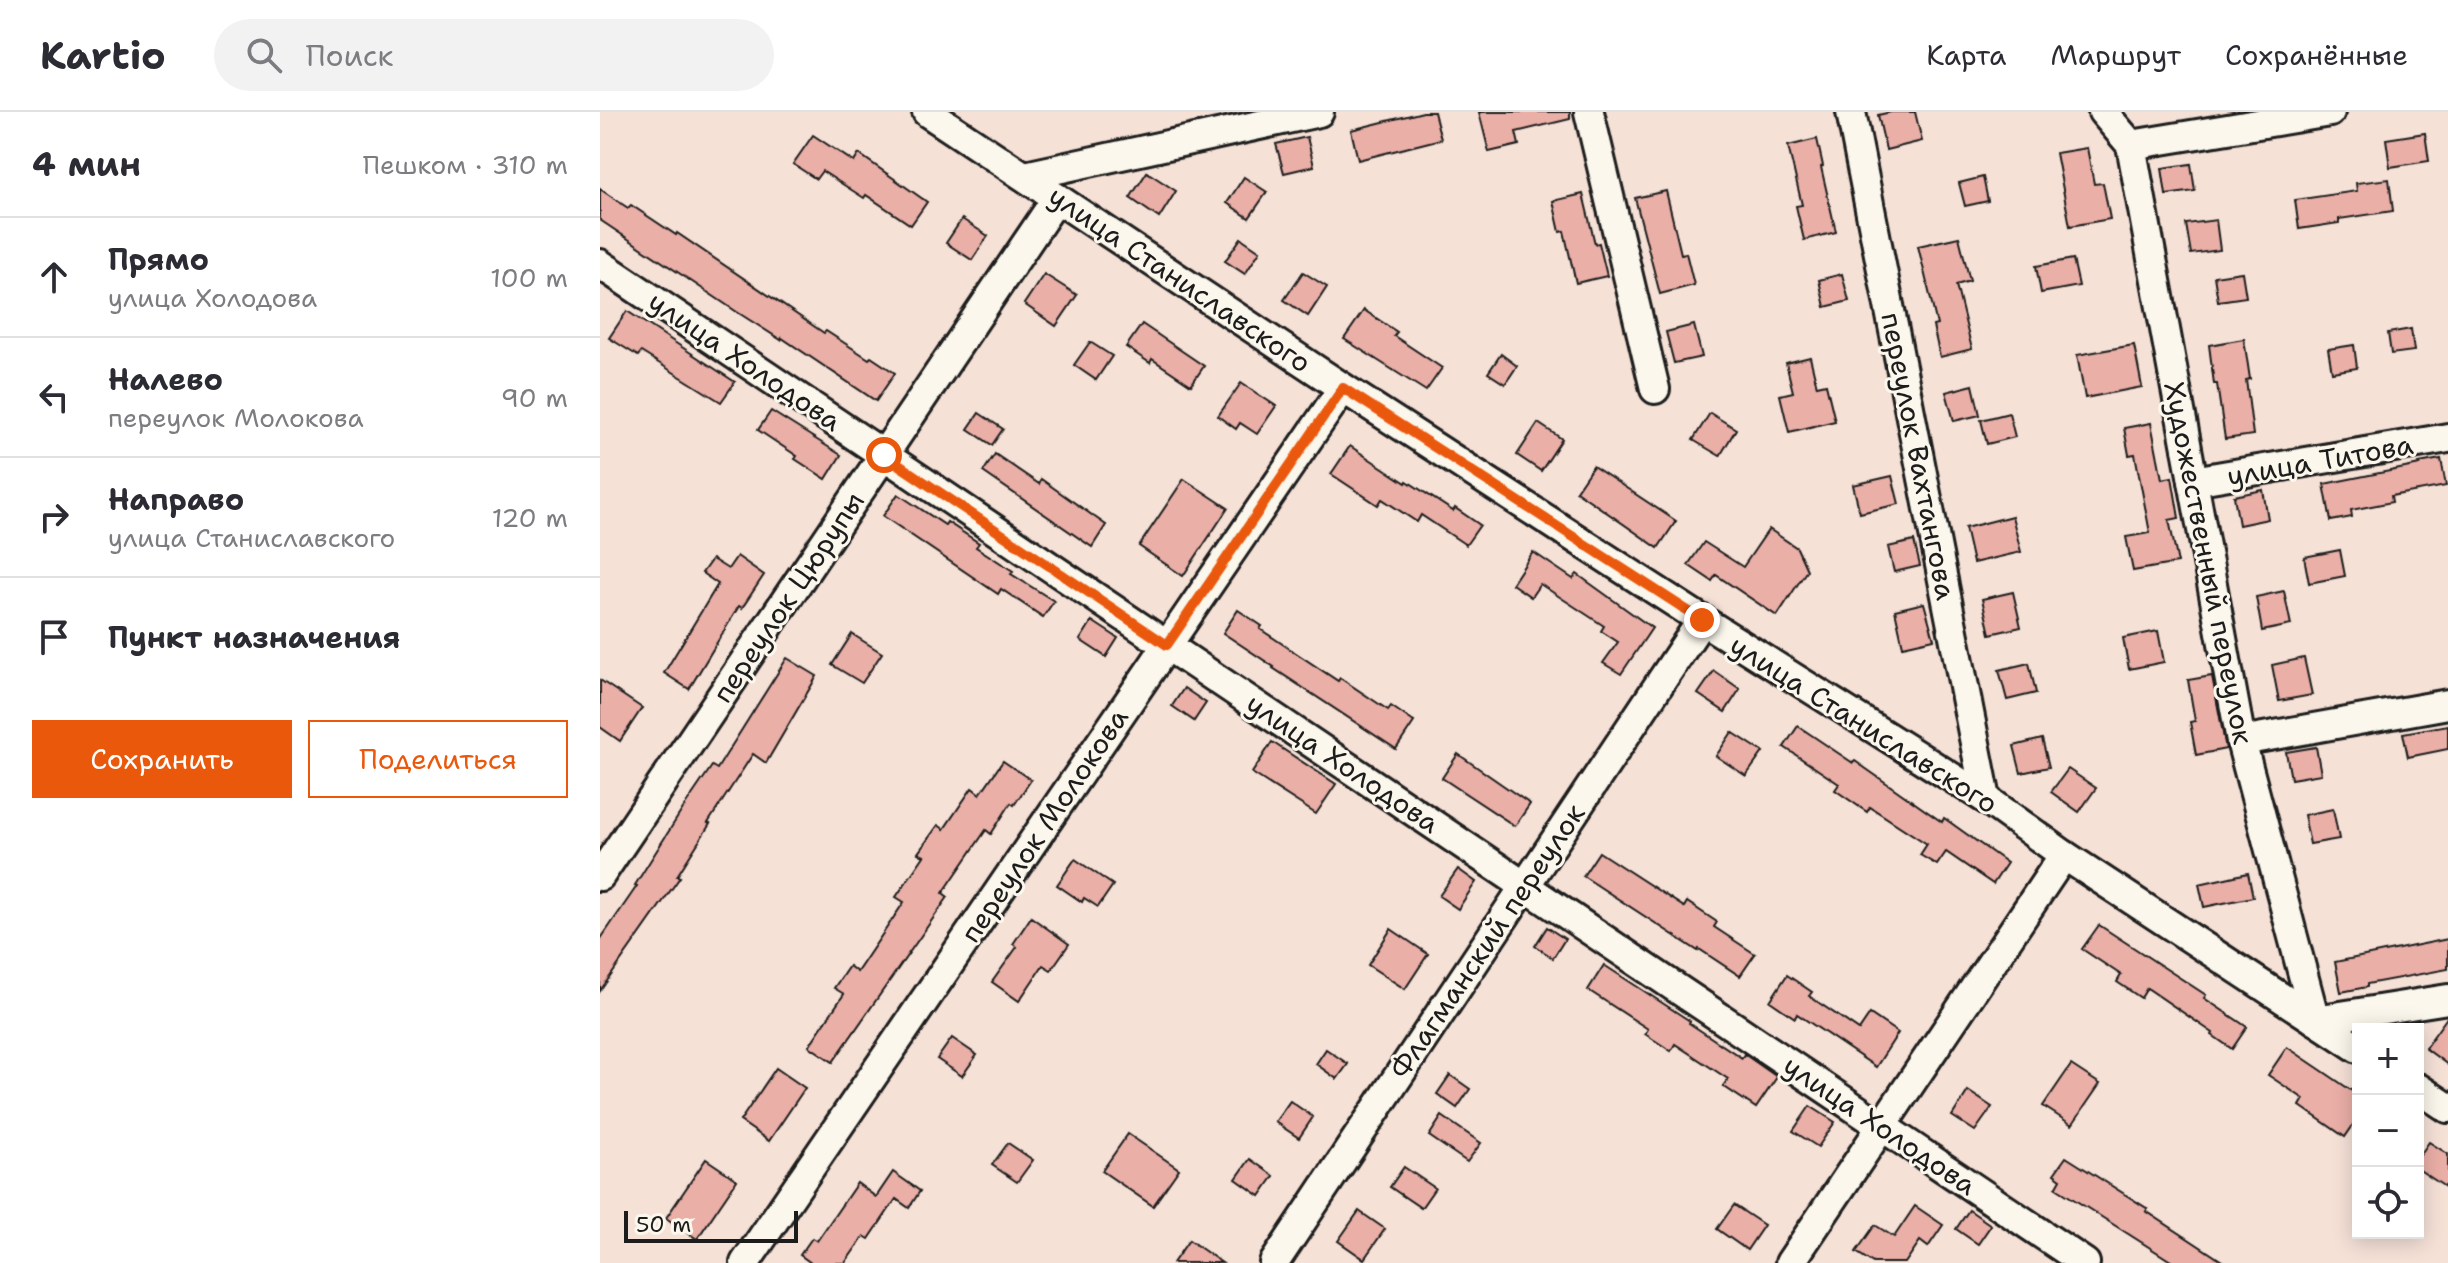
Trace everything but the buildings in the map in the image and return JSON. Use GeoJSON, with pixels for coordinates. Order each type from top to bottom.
{"type":"FeatureCollection","features":[{"type":"Feature","properties":{"kind":"street","name":"улица Станиславского"},"geometry":{"type":"LineString","coordinates":[[927,112],[1343,388],[1986,799],[2064,855],[2352,1044]]}},
{"type":"Feature","properties":{"kind":"street"},"geometry":{"type":"LineString","coordinates":[[1025,176],[1319,112]]}},
{"type":"Feature","properties":{"kind":"street"},"geometry":{"type":"LineString","coordinates":[[1589,112],[1655,389]]}},
{"type":"Feature","properties":{"kind":"street","name":"переулок Вахтангова"},"geometry":{"type":"LineString","coordinates":[[1851,112],[1986,799]]}},
{"type":"Feature","properties":{"kind":"street","name":"Художественный переулок"},"geometry":{"type":"LineString","coordinates":[[2103,112],[2131,145],[2241,741],[2315,1020]]}},
{"type":"Feature","properties":{"kind":"street"},"geometry":{"type":"LineString","coordinates":[[2131,145],[2330,112]]}},
{"type":"Feature","properties":{"kind":"street","name":"переулок Цюрупы"},"geometry":{"type":"LineString","coordinates":[[600,876],[1057,198]]}},
{"type":"Feature","properties":{"kind":"street","name":"улица Холодова"},"geometry":{"type":"LineString","coordinates":[[603,273],[884,455],[2085,1263]]}},
{"type":"Feature","properties":{"kind":"street","name":"переулок Молокова"},"geometry":{"type":"LineString","coordinates":[[745,1263],[1343,388]]}},
{"type":"Feature","properties":{"kind":"street","name":"улица Титова"},"geometry":{"type":"LineString","coordinates":[[2193,481],[2448,438]]}},
{"type":"Feature","properties":{"kind":"street","name":"Флагманский переулок"},"geometry":{"type":"LineString","coordinates":[[1274,1263],[1702,620]]}},
{"type":"Feature","properties":{"kind":"street"},"geometry":{"type":"LineString","coordinates":[[2241,741],[2448,704]]}},
{"type":"Feature","properties":{"kind":"street"},"geometry":{"type":"LineString","coordinates":[[1790,1263],[2064,855]]}},
{"type":"Feature","properties":{"kind":"street"},"geometry":{"type":"LineString","coordinates":[[2315,1020],[2448,999]]}},
{"type":"Feature","properties":{"kind":"street"},"geometry":{"type":"LineString","coordinates":[[2424,1092],[2448,1108]]}},
{"type":"Feature","properties":{"kind":"route"},"geometry":{"type":"LineString","coordinates":[[884,455],[1167,645],[1343,388],[1702,620]]}}]}
